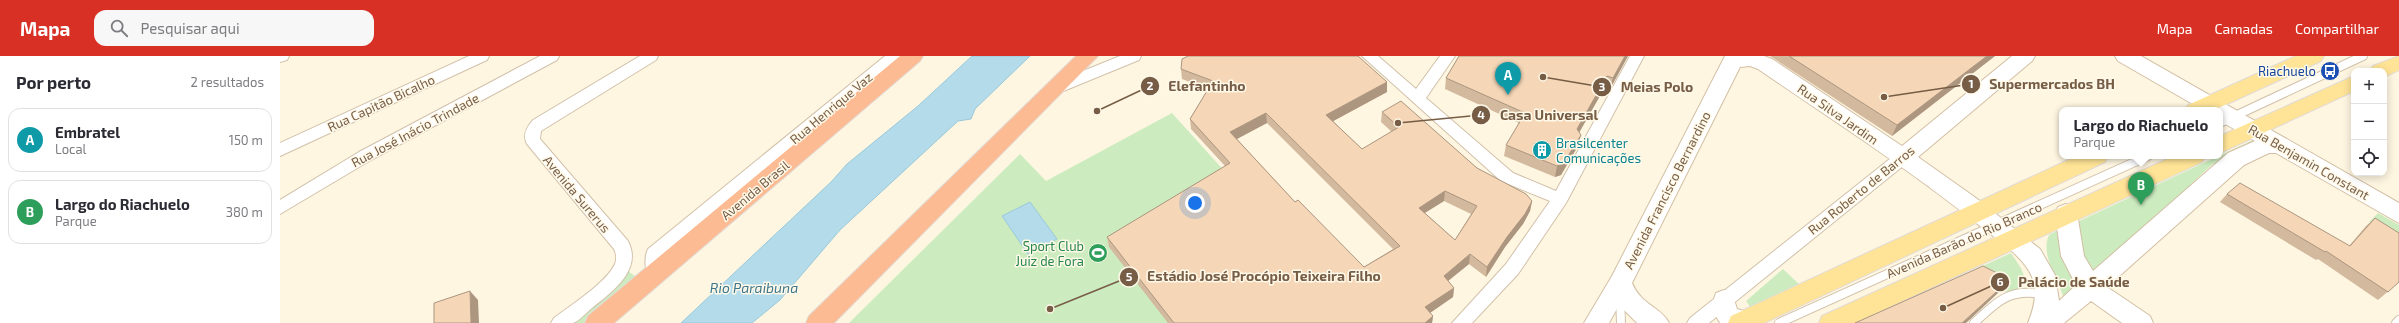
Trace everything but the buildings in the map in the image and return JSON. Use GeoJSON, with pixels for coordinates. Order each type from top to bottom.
{"type":"FeatureCollection","features":[{"type":"Feature","properties":{"kind":"highway","name":"Avenida Brasil"},"geometry":{"type":"LineString","coordinates":[[597,323],[913,56]]}},
{"type":"Feature","properties":{"kind":"highway"},"geometry":{"type":"LineString","coordinates":[[818,323],[1088,56]]}},
{"type":"Feature","properties":{"kind":"main road"},"geometry":{"type":"LineString","coordinates":[[2223,108],[2314,56]]}},
{"type":"Feature","properties":{"kind":"main road"},"geometry":{"type":"LineString","coordinates":[[2386,68],[2399,62]]}},
{"type":"Feature","properties":{"kind":"main road"},"geometry":{"type":"LineString","coordinates":[[2223,143],[2351,84]]}},
{"type":"Feature","properties":{"kind":"main road","name":"Avenida Barão do Rio Branco"},"geometry":{"type":"LineString","coordinates":[[1742,322],[2091,159]]}},
{"type":"Feature","properties":{"kind":"main road","name":"Avenida Barão do Rio Branco"},"geometry":{"type":"LineString","coordinates":[[1831,323],[2004,233],[2066,213],[2187,159]]}},
{"type":"Feature","properties":{"kind":"street","name":"Rua Capitão Bicalho"},"geometry":{"type":"LineString","coordinates":[[280,150],[482,56]]}},
{"type":"Feature","properties":{"kind":"street","name":"Rua José Inácio Trindade"},"geometry":{"type":"LineString","coordinates":[[280,208],[365,156],[552,56]]}},
{"type":"Feature","properties":{"kind":"street","name":"Avenida Surerus"},"geometry":{"type":"LineString","coordinates":[[560,323],[612,280],[622,267],[625,257],[622,246],[532,140],[533,130],[538,124],[651,56]]}},
{"type":"Feature","properties":{"kind":"street","name":"Rua Henrique Vaz"},"geometry":{"type":"LineString","coordinates":[[655,274],[654,254],[894,56]]}},
{"type":"Feature","properties":{"kind":"street"},"geometry":{"type":"LineString","coordinates":[[1056,88],[1134,56]]}},
{"type":"Feature","properties":{"kind":"street"},"geometry":{"type":"LineString","coordinates":[[1369,56],[1507,177],[1560,199]]}},
{"type":"Feature","properties":{"kind":"street"},"geometry":{"type":"LineString","coordinates":[[1417,99],[1448,56]]}},
{"type":"Feature","properties":{"kind":"street"},"geometry":{"type":"LineString","coordinates":[[1461,323],[1512,269],[1560,199],[1637,56]]}},
{"type":"Feature","properties":{"kind":"street","name":"Rua Roberto de Barros"},"geometry":{"type":"LineString","coordinates":[[1696,323],[1902,158],[2025,56]]}},
{"type":"Feature","properties":{"kind":"street","name":"Rua Benjamin Constant"},"geometry":{"type":"LineString","coordinates":[[2124,56],[2208,107]]}},
{"type":"Feature","properties":{"kind":"street","name":"Rua Silva Jardim"},"geometry":{"type":"LineString","coordinates":[[1734,58],[1752,59],[1765,64],[1978,211],[2040,267],[2048,295]]}},
{"type":"Feature","properties":{"kind":"street","name":"Avenida Francisco Bernardino"},"geometry":{"type":"LineString","coordinates":[[1596,323],[1620,283],[1734,58]]}},
{"type":"Feature","properties":{"kind":"street","name":"Rua Benjamin Constant"},"geometry":{"type":"LineString","coordinates":[[2223,116],[2252,130],[2399,214]]}},
{"type":"Feature","properties":{"kind":"street"},"geometry":{"type":"LineString","coordinates":[[2045,323],[2062,312],[2236,159],[2266,145],[2278,145]]}},
{"type":"Feature","properties":{"kind":"street"},"geometry":{"type":"LineString","coordinates":[[2066,213],[2073,256],[2089,287],[2141,323]]}},
{"type":"Feature","properties":{"kind":"street"},"geometry":{"type":"LineString","coordinates":[[1620,283],[1625,296],[1632,306],[1642,315],[1657,323]]}},
{"type":"Feature","properties":{"kind":"street"},"geometry":{"type":"LineString","coordinates":[[2040,323],[2046,310],[2048,295]]}},
{"type":"Feature","properties":{"kind":"street"},"geometry":{"type":"LineString","coordinates":[[1724,300],[1723,308],[1730,318],[1742,322]]}},
{"type":"Feature","properties":{"kind":"lane"},"geometry":{"type":"LineString","coordinates":[[2223,109],[2363,56]]}},
{"type":"Feature","properties":{"kind":"lane","name":"Avenida Barão do Rio Branco"},"geometry":{"type":"LineString","coordinates":[[1779,323],[2004,233],[2142,159]]}},
{"type":"Feature","properties":{"kind":"lane"},"geometry":{"type":"LineString","coordinates":[[1620,283],[1621,323]]}},
{"type":"Feature","properties":{"kind":"lane"},"geometry":{"type":"LineString","coordinates":[[1974,323],[2003,296],[2012,293],[2030,291],[2048,295]]}},
{"type":"Feature","properties":{"kind":"lane"},"geometry":{"type":"LineString","coordinates":[[2396,323],[2399,320]]}},
{"type":"Feature","properties":{"kind":"green space","name":"Sport Club Juiz de Fora"},"geometry":{"type":"Polygon","coordinates":[[[1172,113],[1227,174],[1337,323],[849,323],[1020,154],[1046,181],[1172,113]]]}},
{"type":"Feature","properties":{"kind":"green space"},"geometry":{"type":"Polygon","coordinates":[[[2253,140],[2258,143],[2220,168],[2213,164],[2093,276],[2083,262],[2077,222],[2212,159],[2223,159],[2223,154],[2253,140]]]}},
{"type":"Feature","properties":{"kind":"green space"},"geometry":{"type":"Polygon","coordinates":[[[2378,213],[2399,225],[2399,240],[2369,222],[2378,213]]]}},
{"type":"Feature","properties":{"kind":"green space"},"geometry":{"type":"Polygon","coordinates":[[[2064,227],[2081,288],[2071,298],[2063,296],[2050,266],[2047,250],[2049,235],[2064,227]]]}},
{"type":"Feature","properties":{"kind":"green space"},"geometry":{"type":"Polygon","coordinates":[[[2011,253],[2021,268],[2026,281],[2018,289],[2005,292],[1976,269],[2011,253]]]}},
{"type":"Feature","properties":{"kind":"green space"},"geometry":{"type":"Polygon","coordinates":[[[622,267],[645,283],[598,323],[560,323],[622,267]]]}},
{"type":"Feature","properties":{"kind":"green space"},"geometry":{"type":"Polygon","coordinates":[[[1783,269],[1800,285],[1751,308],[1746,301],[1783,269]]]}},
{"type":"Feature","properties":{"kind":"water","name":"Rio Paraibuna"},"geometry":{"type":"Polygon","coordinates":[[[972,56],[1030,56],[975,109],[971,119],[958,121],[840,230],[780,300],[752,323],[681,323],[832,181],[847,164],[918,106],[972,56]]]}},
{"type":"Feature","properties":{"kind":"water"},"geometry":{"type":"Polygon","coordinates":[[[1030,202],[1057,239],[1028,254],[1002,216],[1030,202]]]}},
{"type":"Feature","properties":{"kind":"place","name":"Riachuelo"},"geometry":{"type":"Point","coordinates":[2330,71]}},
{"type":"Feature","properties":{"kind":"place","name":"Meias Polo"},"geometry":{"type":"Point","coordinates":[1543,77]}},
{"type":"Feature","properties":{"kind":"place","name":"Embratel"},"geometry":{"type":"Point","coordinates":[1508,95]}},
{"type":"Feature","properties":{"kind":"place","name":"Supermercados BH"},"geometry":{"type":"Point","coordinates":[1884,97]}},
{"type":"Feature","properties":{"kind":"place","name":"Elefantinho"},"geometry":{"type":"Point","coordinates":[1097,111]}},
{"type":"Feature","properties":{"kind":"place","name":"Casa Universal"},"geometry":{"type":"Point","coordinates":[1398,123]}},
{"type":"Feature","properties":{"kind":"place","name":"Brasilcenter Comunicações"},"geometry":{"type":"Point","coordinates":[1542,150]}},
{"type":"Feature","properties":{"kind":"place","name":"Largo do Riachuelo"},"geometry":{"type":"Point","coordinates":[2141,205]}},
{"type":"Feature","properties":{"kind":"place","name":"Sport Club Juiz de Fora"},"geometry":{"type":"Point","coordinates":[1098,253]}},
{"type":"Feature","properties":{"kind":"place","name":"Palácio de Saúde"},"geometry":{"type":"Point","coordinates":[1943,308]}},
{"type":"Feature","properties":{"kind":"place","name":"Estádio José Procópio Teixeira Filho"},"geometry":{"type":"Point","coordinates":[1050,309]}}]}
